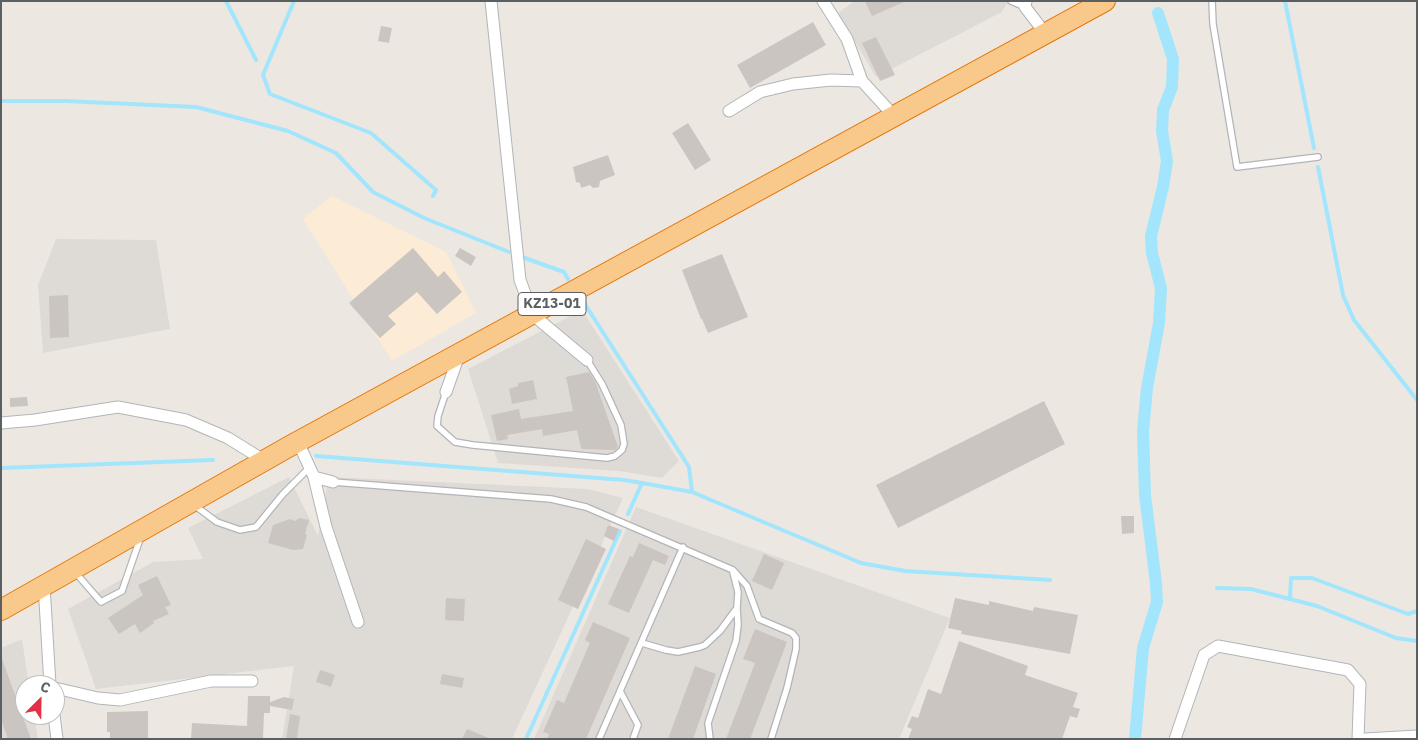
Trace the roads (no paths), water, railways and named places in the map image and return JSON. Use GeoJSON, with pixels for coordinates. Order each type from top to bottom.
{"type":"FeatureCollection","features":[{"type":"Feature","properties":{"kind":"highway","name":"KZ13-01"},"geometry":{"type":"LineString","coordinates":[[1,610],[298,442],[459,356],[1104,1]]}},
{"type":"Feature","properties":{"kind":"street"},"geometry":{"type":"LineString","coordinates":[[491,1],[520,280],[533,315],[586,360]]}},
{"type":"Feature","properties":{"kind":"street"},"geometry":{"type":"LineString","coordinates":[[823,1],[847,39],[862,81],[894,116]]}},
{"type":"Feature","properties":{"kind":"street"},"geometry":{"type":"LineString","coordinates":[[1025,4],[1045,33]]}},
{"type":"Feature","properties":{"kind":"street"},"geometry":{"type":"LineString","coordinates":[[729,112],[760,92],[793,84],[831,80],[862,81]]}},
{"type":"Feature","properties":{"kind":"street"},"geometry":{"type":"LineString","coordinates":[[446,392],[459,356]]}},
{"type":"Feature","properties":{"kind":"street"},"geometry":{"type":"LineString","coordinates":[[1,423],[35,420],[118,407],[186,420],[228,438],[265,461]]}},
{"type":"Feature","properties":{"kind":"street"},"geometry":{"type":"LineString","coordinates":[[298,442],[312,472],[326,527],[358,622]]}},
{"type":"Feature","properties":{"kind":"street"},"geometry":{"type":"LineString","coordinates":[[312,472],[333,482]]}},
{"type":"Feature","properties":{"kind":"street"},"geometry":{"type":"LineString","coordinates":[[44,585],[49,675]]}},
{"type":"Feature","properties":{"kind":"street"},"geometry":{"type":"LineString","coordinates":[[1175,739],[1204,655],[1218,646],[1348,670],[1360,684],[1358,739]]}},
{"type":"Feature","properties":{"kind":"street"},"geometry":{"type":"LineString","coordinates":[[65,690],[98,698],[120,700],[211,681],[252,681]]}},
{"type":"Feature","properties":{"kind":"street"},"geometry":{"type":"LineString","coordinates":[[55,725],[56,739]]}},
{"type":"Feature","properties":{"kind":"street"},"geometry":{"type":"LineString","coordinates":[[1365,739],[1417,736]]}},
{"type":"Feature","properties":{"kind":"lane"},"geometry":{"type":"LineString","coordinates":[[1011,1],[1025,4]]}},
{"type":"Feature","properties":{"kind":"lane"},"geometry":{"type":"LineString","coordinates":[[1212,1],[1213,24],[1237,167],[1318,157]]}},
{"type":"Feature","properties":{"kind":"lane"},"geometry":{"type":"LineString","coordinates":[[446,392],[438,416],[437,426],[455,442],[607,458],[615,456],[622,450],[624,444],[621,425],[602,384],[586,360]]}},
{"type":"Feature","properties":{"kind":"lane"},"geometry":{"type":"LineString","coordinates":[[191,502],[217,522],[240,530],[256,527],[283,494],[312,472]]}},
{"type":"Feature","properties":{"kind":"lane"},"geometry":{"type":"LineString","coordinates":[[333,482],[551,499],[586,507],[733,570],[747,586],[759,619],[792,634],[796,638],[796,649],[788,688],[771,739]]}},
{"type":"Feature","properties":{"kind":"lane"},"geometry":{"type":"LineString","coordinates":[[72,569],[101,602],[122,591],[143,529]]}},
{"type":"Feature","properties":{"kind":"lane"},"geometry":{"type":"LineString","coordinates":[[599,739],[683,547]]}},
{"type":"Feature","properties":{"kind":"lane"},"geometry":{"type":"LineString","coordinates":[[710,739],[708,722],[736,641],[738,592],[733,570]]}},
{"type":"Feature","properties":{"kind":"lane"},"geometry":{"type":"LineString","coordinates":[[642,643],[678,652],[700,647],[705,645],[720,631],[737,608]]}},
{"type":"Feature","properties":{"kind":"lane"},"geometry":{"type":"LineString","coordinates":[[620,691],[638,725],[633,739]]}},
{"type":"Feature","properties":{"kind":"waterway"},"geometry":{"type":"LineString","coordinates":[[226,1],[256,60]]}},
{"type":"Feature","properties":{"kind":"waterway"},"geometry":{"type":"LineString","coordinates":[[294,1],[263,75],[270,94],[371,133],[436,190],[433,196]]}},
{"type":"Feature","properties":{"kind":"waterway"},"geometry":{"type":"LineString","coordinates":[[1285,1],[1314,148]]}},
{"type":"Feature","properties":{"kind":"waterway"},"geometry":{"type":"LineString","coordinates":[[1135,739],[1143,648],[1157,602],[1145,495],[1143,431],[1147,388],[1159,323],[1161,288],[1152,253],[1151,236],[1163,187],[1167,161],[1162,131],[1163,110],[1172,87],[1173,59],[1158,13]]}},
{"type":"Feature","properties":{"kind":"waterway"},"geometry":{"type":"LineString","coordinates":[[1,101],[65,101],[196,107],[288,131],[336,153],[373,192],[424,218],[509,252]]}},
{"type":"Feature","properties":{"kind":"waterway"},"geometry":{"type":"LineString","coordinates":[[1318,167],[1343,295],[1354,320],[1417,400]]}},
{"type":"Feature","properties":{"kind":"waterway"},"geometry":{"type":"LineString","coordinates":[[522,257],[564,272],[568,279]]}},
{"type":"Feature","properties":{"kind":"waterway"},"geometry":{"type":"LineString","coordinates":[[581,298],[689,467],[692,492]]}},
{"type":"Feature","properties":{"kind":"waterway"},"geometry":{"type":"LineString","coordinates":[[316,456],[624,480],[642,483],[692,492],[861,563],[905,571],[1050,580]]}},
{"type":"Feature","properties":{"kind":"waterway"},"geometry":{"type":"LineString","coordinates":[[1,468],[213,460]]}},
{"type":"Feature","properties":{"kind":"waterway"},"geometry":{"type":"LineString","coordinates":[[628,514],[642,483]]}},
{"type":"Feature","properties":{"kind":"waterway"},"geometry":{"type":"LineString","coordinates":[[526,739],[620,531]]}},
{"type":"Feature","properties":{"kind":"waterway"},"geometry":{"type":"LineString","coordinates":[[1290,599],[1291,578],[1312,578],[1408,614],[1417,611]]}},
{"type":"Feature","properties":{"kind":"waterway"},"geometry":{"type":"LineString","coordinates":[[1217,588],[1251,589],[1317,606],[1396,638],[1417,641]]}}]}
